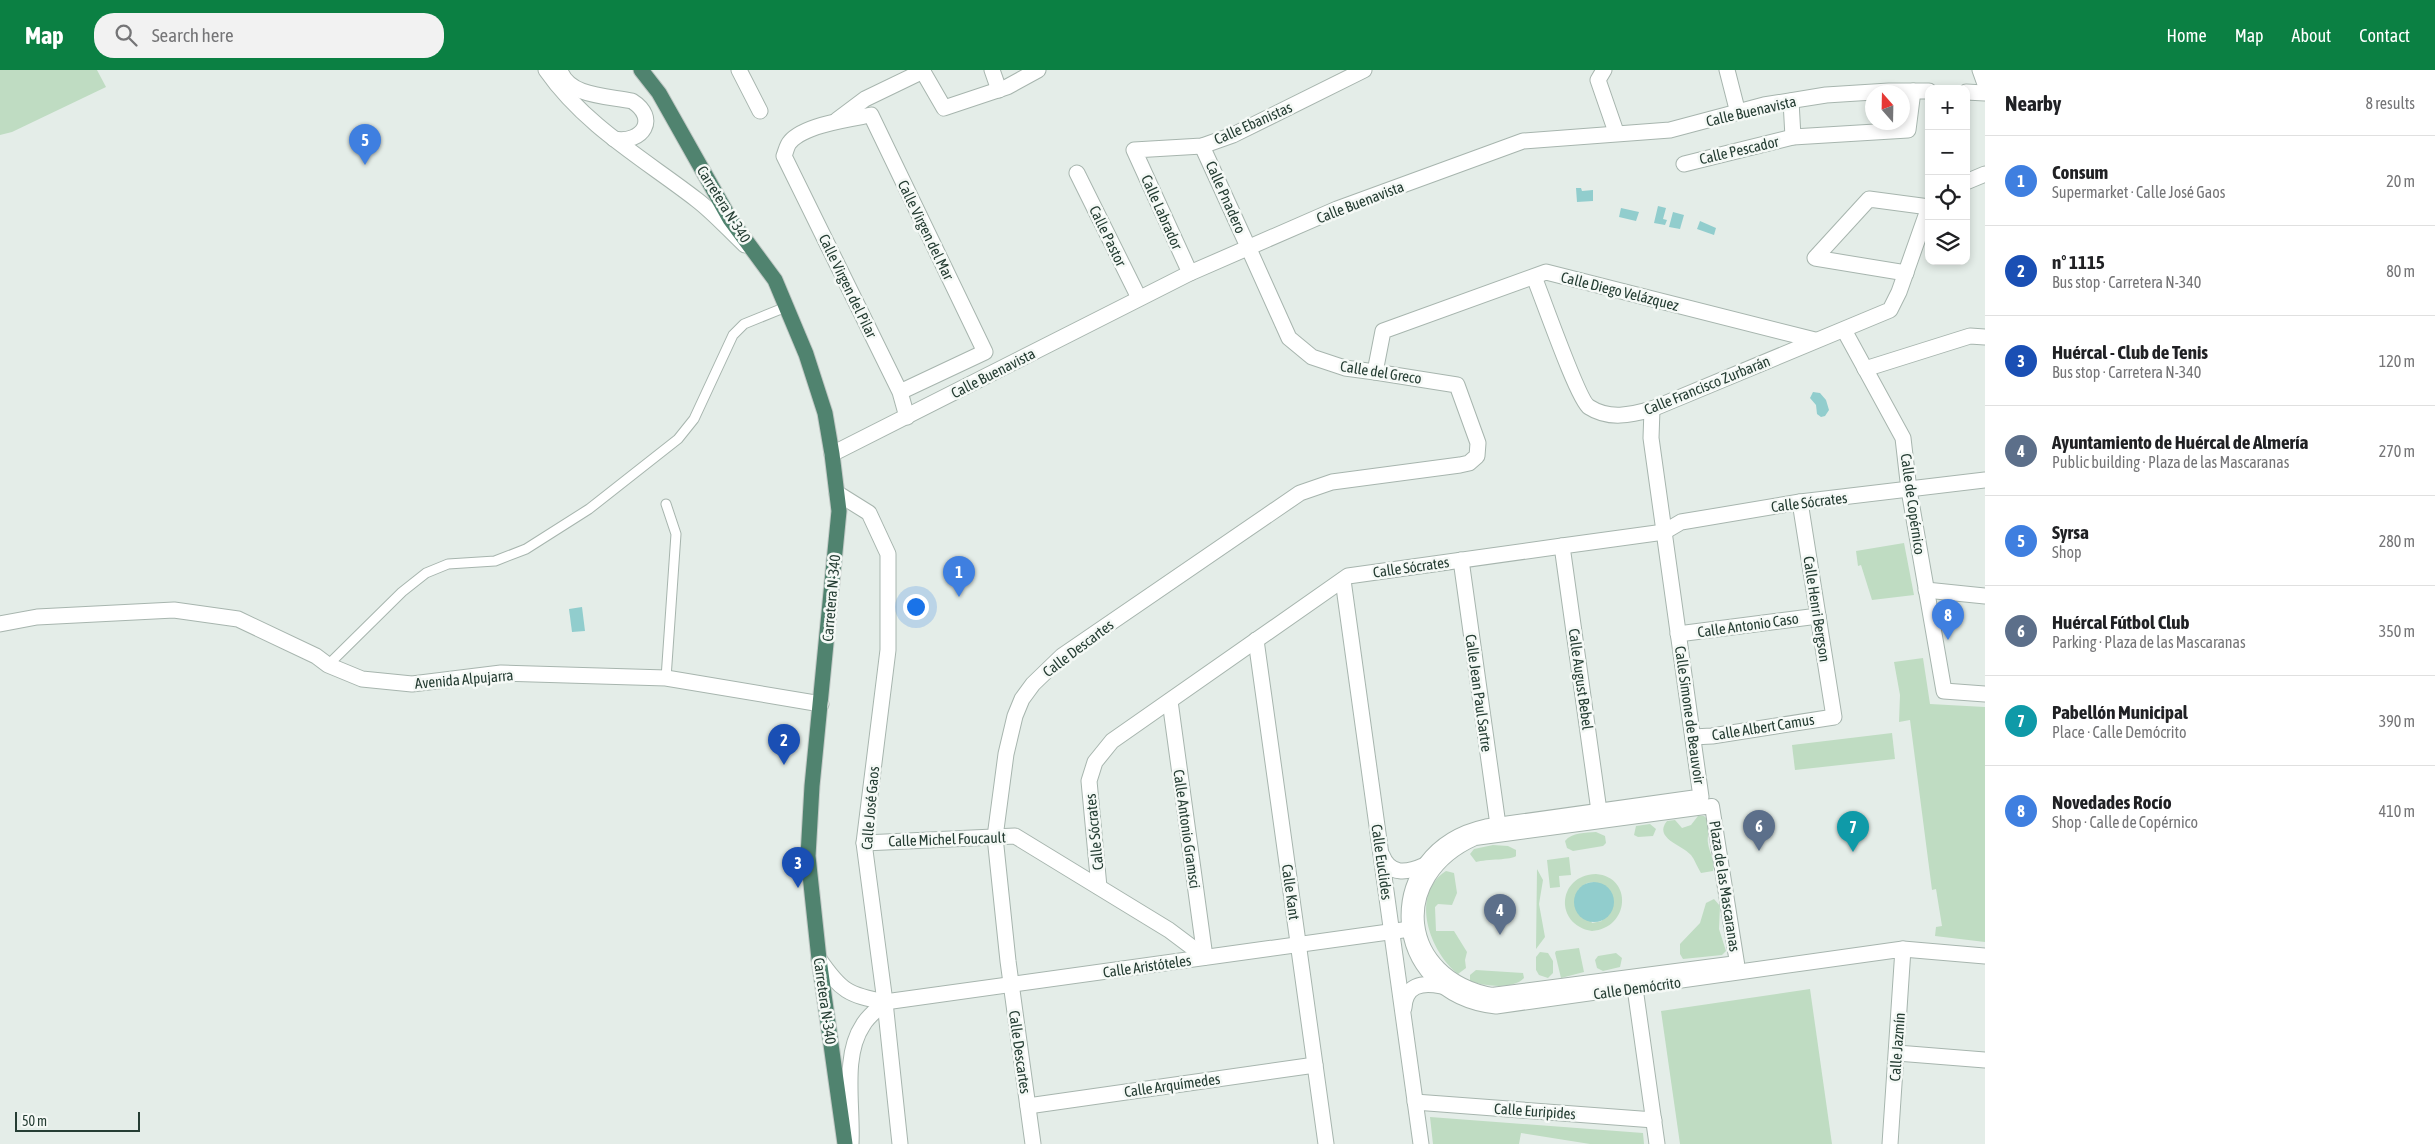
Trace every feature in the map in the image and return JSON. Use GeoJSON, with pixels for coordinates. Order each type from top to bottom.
{"type":"FeatureCollection","features":[{"type":"Feature","properties":{"kind":"highway"},"geometry":{"type":"LineString","coordinates":[[641,70],[659,93]]}},
{"type":"Feature","properties":{"kind":"highway"},"geometry":{"type":"LineString","coordinates":[[653,70],[659,93]]}},
{"type":"Feature","properties":{"kind":"highway","name":"Carretera N-340"},"geometry":{"type":"LineString","coordinates":[[659,93],[718,198],[775,280],[806,354],[824,413],[832,454],[839,511],[812,786],[808,856],[819,960],[845,1144]]}},
{"type":"Feature","properties":{"kind":"street"},"geometry":{"type":"LineString","coordinates":[[546,70],[581,111],[614,139],[698,201],[758,257]]}},
{"type":"Feature","properties":{"kind":"street"},"geometry":{"type":"LineString","coordinates":[[560,70],[564,82],[580,90],[632,101],[639,105],[644,113],[646,122],[643,131],[637,138],[625,141],[614,139]]}},
{"type":"Feature","properties":{"kind":"street"},"geometry":{"type":"LineString","coordinates":[[739,70],[760,111]]}},
{"type":"Feature","properties":{"kind":"street"},"geometry":{"type":"LineString","coordinates":[[834,122],[865,99],[923,70],[944,108],[999,90],[1038,70]]}},
{"type":"Feature","properties":{"kind":"street"},"geometry":{"type":"LineString","coordinates":[[992,70],[999,90]]}},
{"type":"Feature","properties":{"kind":"street","name":"Calle Ebanistas"},"geometry":{"type":"LineString","coordinates":[[1134,150],[1202,146],[1233,135],[1363,70]]}},
{"type":"Feature","properties":{"kind":"street"},"geometry":{"type":"LineString","coordinates":[[1727,70],[1738,113]]}},
{"type":"Feature","properties":{"kind":"street"},"geometry":{"type":"LineString","coordinates":[[1980,70],[1985,84]]}},
{"type":"Feature","properties":{"kind":"street"},"geometry":{"type":"LineString","coordinates":[[1604,73],[1616,132]]}},
{"type":"Feature","properties":{"kind":"street","name":"Calle Pescador"},"geometry":{"type":"LineString","coordinates":[[1684,164],[1793,137],[1908,130],[1912,91]]}},
{"type":"Feature","properties":{"kind":"street","name":"Calle Buenavista"},"geometry":{"type":"LineString","coordinates":[[832,454],[1190,273],[1249,249],[1337,209],[1523,141],[1616,132],[1670,130],[1738,113],[1826,95],[1925,91]]}},
{"type":"Feature","properties":{"kind":"street"},"geometry":{"type":"LineString","coordinates":[[1970,92],[1985,93]]}},
{"type":"Feature","properties":{"kind":"street","name":"Calle Pescador"},"geometry":{"type":"LineString","coordinates":[[1792,101],[1793,137]]}},
{"type":"Feature","properties":{"kind":"street","name":"Calle Virgen del Mar"},"geometry":{"type":"LineString","coordinates":[[784,156],[789,143],[797,136],[834,122],[871,115],[985,352],[900,392]]}},
{"type":"Feature","properties":{"kind":"street","name":"Calle Pnadero"},"geometry":{"type":"LineString","coordinates":[[1202,146],[1249,249]]}},
{"type":"Feature","properties":{"kind":"street","name":"Calle Labrador"},"geometry":{"type":"LineString","coordinates":[[1134,150],[1190,273]]}},
{"type":"Feature","properties":{"kind":"street","name":"Calle Virgen del Pilar"},"geometry":{"type":"LineString","coordinates":[[784,156],[900,392],[907,417]]}},
{"type":"Feature","properties":{"kind":"street","name":"Calle Pastor"},"geometry":{"type":"LineString","coordinates":[[1077,173],[1140,298]]}},
{"type":"Feature","properties":{"kind":"street"},"geometry":{"type":"LineString","coordinates":[[1970,180],[1985,174]]}},
{"type":"Feature","properties":{"kind":"street"},"geometry":{"type":"LineString","coordinates":[[1906,273],[1815,258],[1869,199],[1925,206]]}},
{"type":"Feature","properties":{"kind":"street","name":"Calle Francisco Zurbarán"},"geometry":{"type":"LineString","coordinates":[[1534,276],[1577,387],[1587,406],[1600,413],[1616,416],[1652,410],[1890,310],[1900,292],[1925,218]]}},
{"type":"Feature","properties":{"kind":"street","name":"Calle del Greco"},"geometry":{"type":"LineString","coordinates":[[1249,249],[1289,338],[1312,357],[1345,368],[1457,384],[1478,443]]}},
{"type":"Feature","properties":{"kind":"street","name":"Calle Diego Velázquez"},"geometry":{"type":"LineString","coordinates":[[1375,372],[1382,331],[1546,272],[1815,340]]}},
{"type":"Feature","properties":{"kind":"street","name":"Calle de Copérnico"},"geometry":{"type":"LineString","coordinates":[[1844,330],[1903,438],[1909,490],[1944,690],[1985,694]]}},
{"type":"Feature","properties":{"kind":"street"},"geometry":{"type":"LineString","coordinates":[[1865,369],[1970,336],[1985,337]]}},
{"type":"Feature","properties":{"kind":"street","name":"Calle Simone de Beauvoir"},"geometry":{"type":"LineString","coordinates":[[1599,811],[1701,797],[1651,438],[1652,410]]}},
{"type":"Feature","properties":{"kind":"street","name":"Calle Descartes"},"geometry":{"type":"LineString","coordinates":[[1033,1144],[1011,985],[995,837],[1006,754],[1015,716],[1022,699],[1032,684],[1062,656],[1300,493],[1332,482],[1469,463],[1477,456],[1478,443]]}},
{"type":"Feature","properties":{"kind":"street","name":"Calle Sócrates"},"geometry":{"type":"LineString","coordinates":[[1100,888],[1089,791],[1095,762],[1112,741],[1348,576],[1664,532],[1681,522],[1800,502],[1985,480]]}},
{"type":"Feature","properties":{"kind":"street","name":"Calle José Gaos"},"geometry":{"type":"LineString","coordinates":[[837,492],[869,513],[888,554],[888,650],[864,843],[885,1002],[900,1144]]}},
{"type":"Feature","properties":{"kind":"street","name":"Calle Henri Bergson"},"geometry":{"type":"LineString","coordinates":[[1800,502],[1834,717]]}},
{"type":"Feature","properties":{"kind":"street","name":"Calle August Bebel"},"geometry":{"type":"LineString","coordinates":[[1562,546],[1599,811]]}},
{"type":"Feature","properties":{"kind":"street","name":"Calle Jean Paul Sartre"},"geometry":{"type":"LineString","coordinates":[[1461,560],[1498,825]]}},
{"type":"Feature","properties":{"kind":"street","name":"Calle Euclides"},"geometry":{"type":"LineString","coordinates":[[1343,580],[1421,1144]]}},
{"type":"Feature","properties":{"kind":"street"},"geometry":{"type":"LineString","coordinates":[[1926,590],[1985,596]]}},
{"type":"Feature","properties":{"kind":"street","name":"Avenida Alpujarra"},"geometry":{"type":"LineString","coordinates":[[0,624],[37,618],[174,610],[238,618],[316,656],[328,664],[362,679],[412,684],[501,673],[666,678],[821,704]]}},
{"type":"Feature","properties":{"kind":"street","name":"Calle Antonio Caso"},"geometry":{"type":"LineString","coordinates":[[1678,634],[1818,616]]}},
{"type":"Feature","properties":{"kind":"street","name":"Calle Kant"},"geometry":{"type":"LineString","coordinates":[[1256,640],[1326,1144]]}},
{"type":"Feature","properties":{"kind":"street","name":"Calle Antonio Gramsci"},"geometry":{"type":"LineString","coordinates":[[1170,701],[1205,958]]}},
{"type":"Feature","properties":{"kind":"street","name":"Calle Albert Camus"},"geometry":{"type":"LineString","coordinates":[[1693,737],[1712,736],[1834,717]]}},
{"type":"Feature","properties":{"kind":"street","name":"Plaza de las Mascaranas"},"geometry":{"type":"LineString","coordinates":[[1712,806],[1737,963],[1502,995],[1480,992],[1470,989],[1444,974],[1431,959],[1418,931],[1416,910],[1419,896],[1425,881],[1437,864],[1456,848],[1476,838],[1712,806]]}},
{"type":"Feature","properties":{"kind":"street"},"geometry":{"type":"LineString","coordinates":[[1380,848],[1387,864],[1399,872],[1413,871],[1425,865],[1434,854],[1458,836],[1472,830],[1599,811]]}},
{"type":"Feature","properties":{"kind":"street","name":"Calle Michel Foucault"},"geometry":{"type":"LineString","coordinates":[[864,843],[1015,836],[1169,930],[1205,958]]}},
{"type":"Feature","properties":{"kind":"street","name":"Calle Demócrito"},"geometry":{"type":"LineString","coordinates":[[1425,865],[1412,892],[1409,907],[1410,929],[1415,950],[1422,964],[1442,986],[1467,1001],[1496,1006],[1903,949],[1985,956]]}},
{"type":"Feature","properties":{"kind":"street","name":"Calle Aristóteles"},"geometry":{"type":"LineString","coordinates":[[819,960],[835,983],[859,997],[885,1002],[1410,929]]}},
{"type":"Feature","properties":{"kind":"street","name":"Calle Jazmín"},"geometry":{"type":"LineString","coordinates":[[1890,1144],[1898,1053],[1903,949]]}},
{"type":"Feature","properties":{"kind":"street"},"geometry":{"type":"LineString","coordinates":[[1403,1015],[1405,997],[1415,986],[1428,983],[1442,986]]}},
{"type":"Feature","properties":{"kind":"street"},"geometry":{"type":"LineString","coordinates":[[1635,988],[1657,1144]]}},
{"type":"Feature","properties":{"kind":"street"},"geometry":{"type":"LineString","coordinates":[[851,1144],[853,1116],[850,1061],[863,1024],[885,1002]]}},
{"type":"Feature","properties":{"kind":"street"},"geometry":{"type":"LineString","coordinates":[[1898,1053],[1985,1060]]}},
{"type":"Feature","properties":{"kind":"street","name":"Calle Arquímedes"},"geometry":{"type":"LineString","coordinates":[[1028,1106],[1316,1065]]}},
{"type":"Feature","properties":{"kind":"street","name":"Calle Euripides"},"geometry":{"type":"LineString","coordinates":[[1416,1102],[1654,1120]]}},
{"type":"Feature","properties":{"kind":"lane"},"geometry":{"type":"LineString","coordinates":[[328,664],[402,592],[426,573],[448,564],[495,562],[526,549],[604,498],[678,439],[694,419],[733,335],[744,324],[786,306]]}},
{"type":"Feature","properties":{"kind":"lane"},"geometry":{"type":"LineString","coordinates":[[666,504],[676,534],[666,678]]}},
{"type":"Feature","properties":{"kind":"green space"},"geometry":{"type":"Polygon","coordinates":[[[0,70],[97,70],[106,87],[12,132],[0,135],[0,70]]]}},
{"type":"Feature","properties":{"kind":"green space"},"geometry":{"type":"Polygon","coordinates":[[[1904,543],[1914,595],[1872,600],[1861,565],[1858,566],[1856,551],[1904,543]]]}},
{"type":"Feature","properties":{"kind":"green space"},"geometry":{"type":"Polygon","coordinates":[[[1923,658],[1930,704],[1985,707],[1985,942],[1935,936],[1936,927],[1942,926],[1936,889],[1932,890],[1910,720],[1899,722],[1900,695],[1894,662],[1923,658]]]}},
{"type":"Feature","properties":{"kind":"green space"},"geometry":{"type":"Polygon","coordinates":[[[1892,733],[1895,759],[1795,770],[1792,745],[1892,733]]]}},
{"type":"Feature","properties":{"kind":"green space"},"geometry":{"type":"Polygon","coordinates":[[[1698,816],[1704,816],[1708,821],[1708,843],[1714,865],[1713,871],[1701,873],[1691,855],[1670,841],[1664,832],[1667,821],[1675,820],[1682,828],[1691,825],[1698,816]]]}},
{"type":"Feature","properties":{"kind":"green space"},"geometry":{"type":"Polygon","coordinates":[[[1650,824],[1656,829],[1653,836],[1638,837],[1634,835],[1636,826],[1650,824]]]}},
{"type":"Feature","properties":{"kind":"green space"},"geometry":{"type":"Polygon","coordinates":[[[1596,832],[1605,836],[1606,843],[1603,846],[1573,851],[1567,848],[1565,841],[1571,836],[1596,832]]]}},
{"type":"Feature","properties":{"kind":"green space"},"geometry":{"type":"Polygon","coordinates":[[[1493,845],[1508,846],[1516,850],[1516,856],[1476,862],[1470,854],[1474,849],[1493,845]]]}},
{"type":"Feature","properties":{"kind":"green space"},"geometry":{"type":"Polygon","coordinates":[[[1569,857],[1571,875],[1559,876],[1560,887],[1550,888],[1547,860],[1569,857]]]}},
{"type":"Feature","properties":{"kind":"green space"},"geometry":{"type":"Polygon","coordinates":[[[1537,869],[1543,880],[1539,904],[1545,937],[1536,949],[1537,869]]]}},
{"type":"Feature","properties":{"kind":"green space"},"geometry":{"type":"Polygon","coordinates":[[[1446,871],[1454,873],[1457,893],[1452,905],[1438,904],[1435,907],[1436,931],[1454,931],[1467,952],[1466,968],[1458,974],[1439,952],[1432,938],[1426,908],[1428,894],[1435,881],[1446,871]]]}},
{"type":"Feature","properties":{"kind":"green space"},"geometry":{"type":"Polygon","coordinates":[[[1596,874],[1608,877],[1616,884],[1621,893],[1620,912],[1614,921],[1605,928],[1592,931],[1580,927],[1571,920],[1566,911],[1565,901],[1568,891],[1574,882],[1583,876],[1596,874]],[[1595,882],[1587,883],[1578,890],[1592,923],[1602,921],[1595,882]]]}},
{"type":"Feature","properties":{"kind":"green space"},"geometry":{"type":"Polygon","coordinates":[[[1714,899],[1720,906],[1719,929],[1726,951],[1722,955],[1683,959],[1680,954],[1680,944],[1700,923],[1706,903],[1714,899]]]}},
{"type":"Feature","properties":{"kind":"green space"},"geometry":{"type":"Polygon","coordinates":[[[1579,948],[1584,972],[1561,978],[1556,951],[1579,948]]]}},
{"type":"Feature","properties":{"kind":"green space"},"geometry":{"type":"Polygon","coordinates":[[[1540,952],[1548,953],[1553,961],[1553,973],[1548,978],[1539,975],[1536,970],[1536,957],[1540,952]]]}},
{"type":"Feature","properties":{"kind":"green space"},"geometry":{"type":"Polygon","coordinates":[[[1616,953],[1622,958],[1620,967],[1603,971],[1597,968],[1595,960],[1598,956],[1616,953]]]}},
{"type":"Feature","properties":{"kind":"green space"},"geometry":{"type":"Polygon","coordinates":[[[1476,970],[1523,973],[1524,978],[1519,982],[1506,986],[1483,984],[1470,981],[1470,975],[1476,970]]]}},
{"type":"Feature","properties":{"kind":"green space"},"geometry":{"type":"Polygon","coordinates":[[[1810,989],[1832,1144],[1680,1144],[1661,1011],[1810,989]]]}},
{"type":"Feature","properties":{"kind":"green space"},"geometry":{"type":"Polygon","coordinates":[[[1430,1117],[1643,1133],[1644,1144],[1590,1144],[1521,1133],[1519,1144],[1433,1144],[1430,1117]]]}},
{"type":"Feature","properties":{"kind":"water"},"geometry":{"type":"Polygon","coordinates":[[[1576,188],[1581,188],[1582,191],[1593,190],[1593,201],[1577,202],[1576,188]]]}},
{"type":"Feature","properties":{"kind":"water"},"geometry":{"type":"Polygon","coordinates":[[[1658,206],[1666,208],[1663,219],[1667,220],[1665,225],[1654,223],[1658,206]]]}},
{"type":"Feature","properties":{"kind":"water"},"geometry":{"type":"Polygon","coordinates":[[[1621,208],[1639,212],[1636,221],[1619,217],[1621,208]]]}},
{"type":"Feature","properties":{"kind":"water"},"geometry":{"type":"Polygon","coordinates":[[[1673,212],[1684,215],[1680,229],[1669,227],[1673,212]]]}},
{"type":"Feature","properties":{"kind":"water"},"geometry":{"type":"Polygon","coordinates":[[[1700,221],[1716,228],[1714,235],[1697,229],[1700,221]]]}},
{"type":"Feature","properties":{"kind":"water"},"geometry":{"type":"Polygon","coordinates":[[[1813,392],[1820,393],[1826,400],[1829,410],[1825,416],[1821,417],[1817,414],[1816,405],[1810,398],[1813,392]]]}},
{"type":"Feature","properties":{"kind":"water"},"geometry":{"type":"Polygon","coordinates":[[[582,607],[585,631],[572,632],[569,609],[582,607]]]}},
{"type":"Feature","properties":{"kind":"water"},"geometry":{"type":"Polygon","coordinates":[[[1598,882],[1605,885],[1611,891],[1614,902],[1613,910],[1605,919],[1598,922],[1590,922],[1583,919],[1575,910],[1574,898],[1577,891],[1586,883],[1598,882]]]}},
{"type":"Feature","properties":{"kind":"place","name":"Syrsa"},"geometry":{"type":"Point","coordinates":[365,165]}},
{"type":"Feature","properties":{"kind":"place","name":"Consum"},"geometry":{"type":"Point","coordinates":[959,597]}},
{"type":"Feature","properties":{"kind":"place","name":"Novedades Rocío"},"geometry":{"type":"Point","coordinates":[1948,640]}},
{"type":"Feature","properties":{"kind":"place","name":"n° 1115"},"geometry":{"type":"Point","coordinates":[784,765]}},
{"type":"Feature","properties":{"kind":"place","name":"Huércal Fútbol Club"},"geometry":{"type":"Point","coordinates":[1759,851]}},
{"type":"Feature","properties":{"kind":"place","name":"Pabellón Municipal"},"geometry":{"type":"Point","coordinates":[1853,852]}},
{"type":"Feature","properties":{"kind":"place","name":"Huércal - Club de Tenis"},"geometry":{"type":"Point","coordinates":[798,888]}},
{"type":"Feature","properties":{"kind":"place","name":"Ayuntamiento de Huércal de Almería"},"geometry":{"type":"Point","coordinates":[1500,935]}}]}
